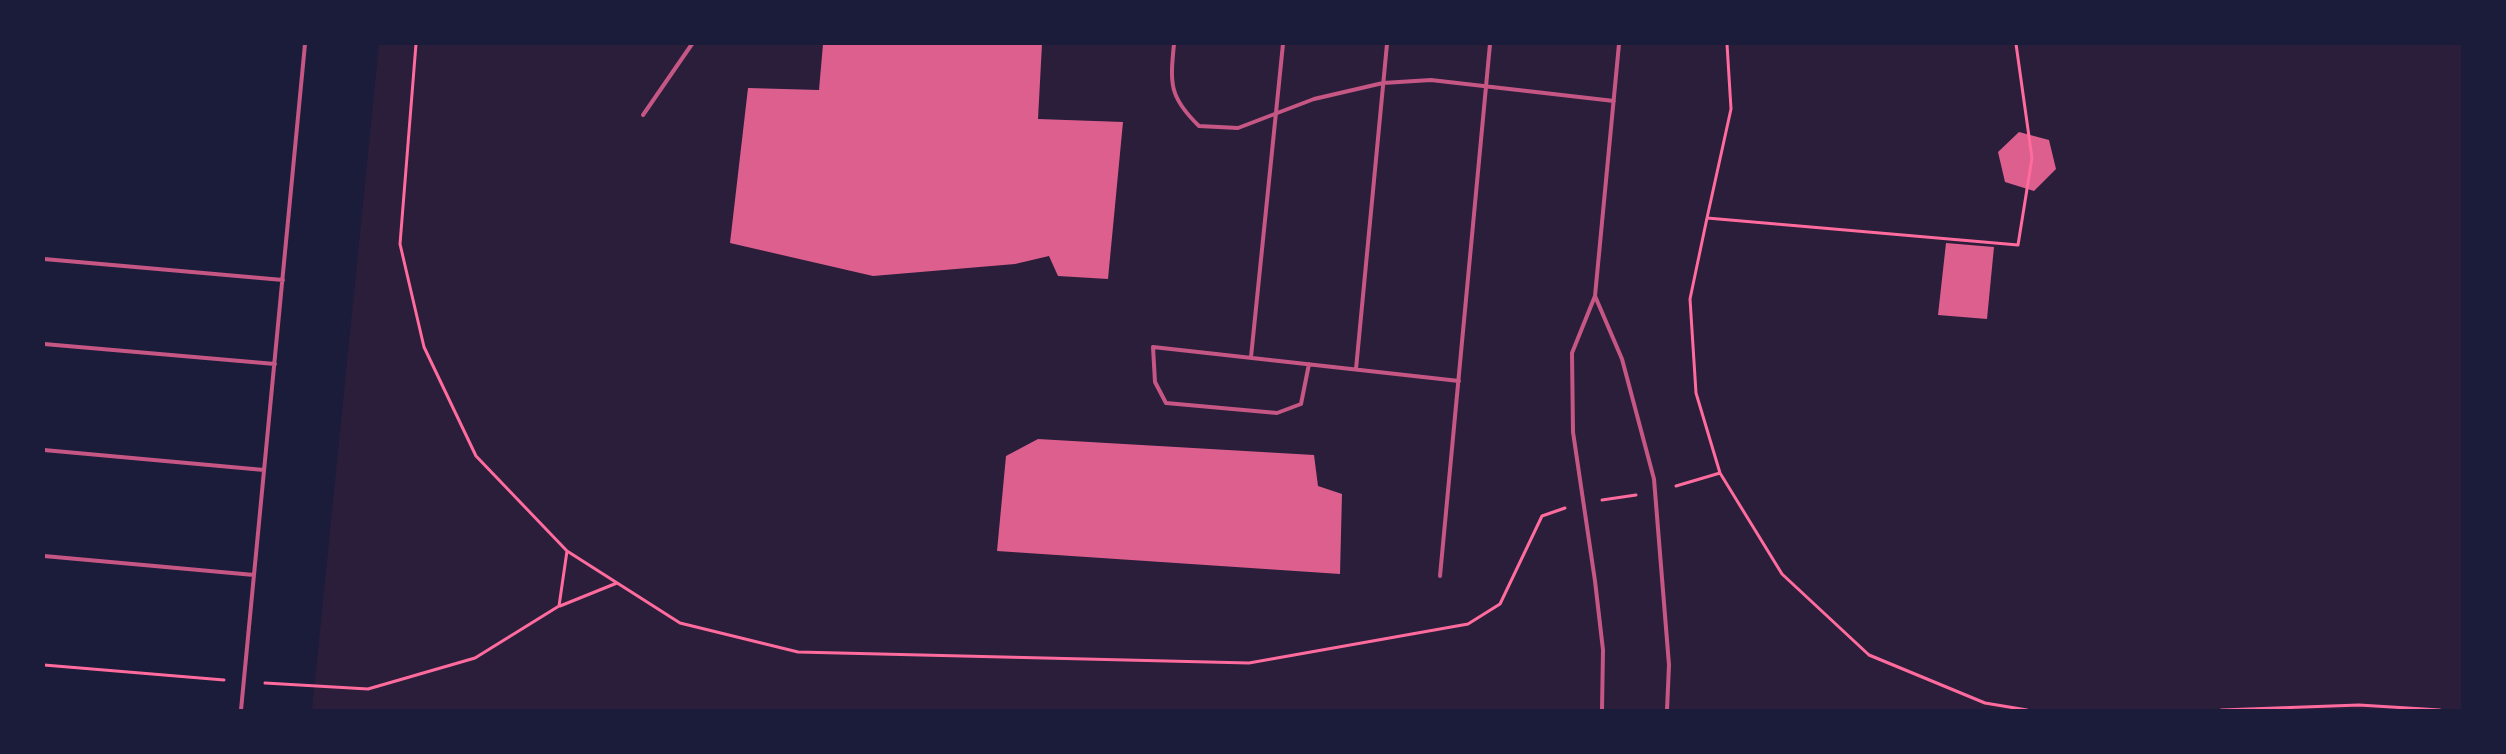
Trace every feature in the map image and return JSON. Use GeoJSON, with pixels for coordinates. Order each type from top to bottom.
{"type":"FeatureCollection","features":[{"type":"Feature","properties":{"kind":"lane"},"geometry":{"type":"LineString","coordinates":[[241,710],[306,44]]}},
{"type":"Feature","properties":{"kind":"lane"},"geometry":{"type":"LineString","coordinates":[[643,115],[692,44]]}},
{"type":"Feature","properties":{"kind":"lane"},"geometry":{"type":"LineString","coordinates":[[1174,44],[1170,78],[1182,109],[1199,126],[1238,128],[1314,99],[1383,83],[1431,80],[1614,101]]}},
{"type":"Feature","properties":{"kind":"lane"},"geometry":{"type":"LineString","coordinates":[[1251,358],[1283,44]]}},
{"type":"Feature","properties":{"kind":"lane"},"geometry":{"type":"LineString","coordinates":[[1356,369],[1388,44]]}},
{"type":"Feature","properties":{"kind":"lane"},"geometry":{"type":"LineString","coordinates":[[1440,576],[1490,44]]}},
{"type":"Feature","properties":{"kind":"lane"},"geometry":{"type":"LineString","coordinates":[[1602,710],[1602,650],[1595,581],[1573,432],[1572,353],[1595,296],[1619,44]]}},
{"type":"Feature","properties":{"kind":"lane"},"geometry":{"type":"LineString","coordinates":[[44,260],[283,280]]}},
{"type":"Feature","properties":{"kind":"lane"},"geometry":{"type":"LineString","coordinates":[[1595,296],[1622,359],[1656,492],[1669,665],[1667,710]]}},
{"type":"Feature","properties":{"kind":"lane"},"geometry":{"type":"LineString","coordinates":[[44,344],[275,364]]}},
{"type":"Feature","properties":{"kind":"lane"},"geometry":{"type":"LineString","coordinates":[[1309,364],[1302,404],[1277,413],[1166,403],[1155,382],[1153,347],[1356,369],[1459,381]]}},
{"type":"Feature","properties":{"kind":"lane"},"geometry":{"type":"LineString","coordinates":[[44,450],[264,470]]}},
{"type":"Feature","properties":{"kind":"lane"},"geometry":{"type":"LineString","coordinates":[[44,556],[254,575]]}},
{"type":"Feature","properties":{"kind":"path"},"geometry":{"type":"LineString","coordinates":[[416,44],[400,244],[424,347],[476,456],[567,551],[680,622],[798,652],[1249,662],[1468,624],[1500,604],[1542,516],[1582,502],[1656,492],[1720,474]]}},
{"type":"Feature","properties":{"kind":"path"},"geometry":{"type":"LineString","coordinates":[[1727,44],[1731,109],[1690,299],[1696,393],[1720,474],[1782,574],[1870,655],[1985,703],[2027,710]]}},
{"type":"Feature","properties":{"kind":"path"},"geometry":{"type":"LineString","coordinates":[[1707,218],[2018,246],[2032,158],[2016,44]]}},
{"type":"Feature","properties":{"kind":"path"},"geometry":{"type":"LineString","coordinates":[[559,606],[567,551]]}},
{"type":"Feature","properties":{"kind":"path"},"geometry":{"type":"LineString","coordinates":[[44,665],[368,689],[475,658],[559,606],[617,583]]}},
{"type":"Feature","properties":{"kind":"path"},"geometry":{"type":"LineString","coordinates":[[2221,710],[2359,705],[2440,710]]}},
{"type":"Feature","properties":{"kind":"shaded area"},"geometry":{"type":"Polygon","coordinates":[[[379,44],[2462,44],[2462,710],[312,710],[379,44]]]}},
{"type":"Feature","properties":{"kind":"building"},"geometry":{"type":"Polygon","coordinates":[[[823,44],[1042,44],[1038,119],[1123,122],[1108,279],[1058,276],[1049,256],[1015,264],[873,276],[730,243],[748,88],[819,90],[823,44]]]}},
{"type":"Feature","properties":{"kind":"building"},"geometry":{"type":"Polygon","coordinates":[[[2019,132],[2049,140],[2056,169],[2034,191],[2005,182],[1998,152],[2019,132]]]}},
{"type":"Feature","properties":{"kind":"building"},"geometry":{"type":"Polygon","coordinates":[[[1946,243],[1994,247],[1987,319],[1938,315],[1946,243]]]}},
{"type":"Feature","properties":{"kind":"building"},"geometry":{"type":"Polygon","coordinates":[[[1038,439],[1314,455],[1318,486],[1342,494],[1340,574],[997,551],[1006,456],[1038,439]]]}}]}
